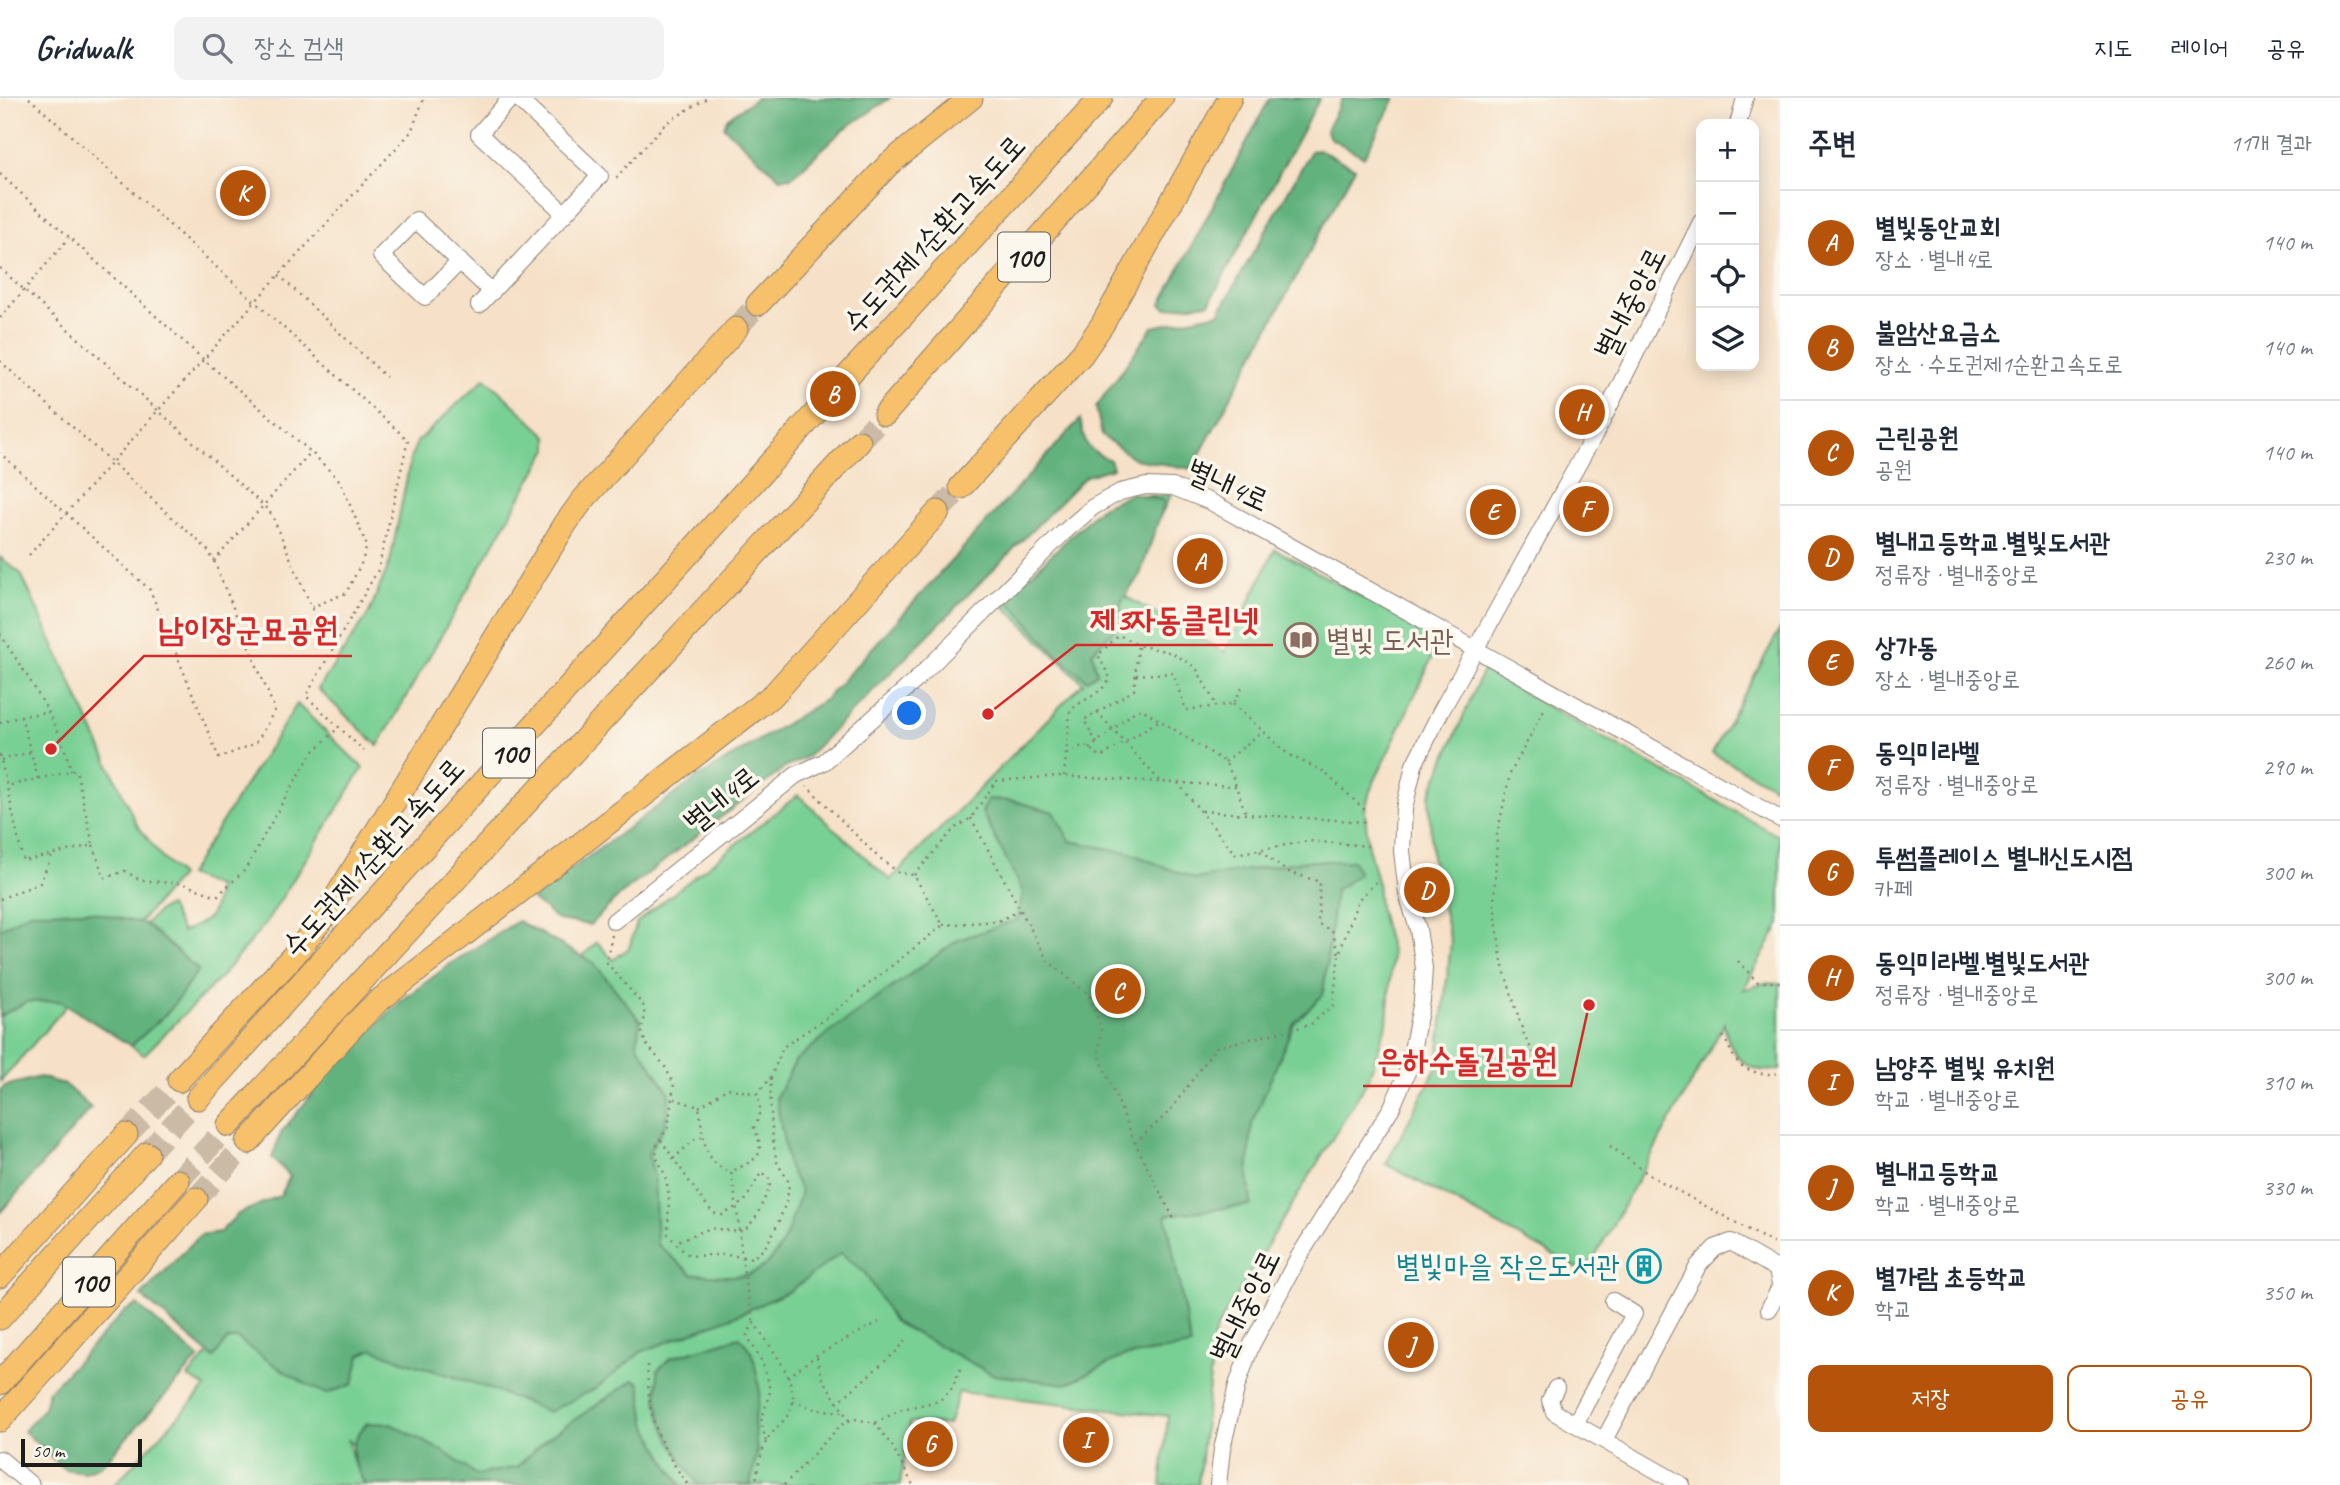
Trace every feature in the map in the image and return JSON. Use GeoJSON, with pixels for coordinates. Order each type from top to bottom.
{"type":"FeatureCollection","features":[{"type":"Feature","properties":{"kind":"highway"},"geometry":{"type":"LineString","coordinates":[[758,304],[889,164],[971,98]]}},
{"type":"Feature","properties":{"kind":"highway","name":"수도권제1순환고속도로"},"geometry":{"type":"LineString","coordinates":[[843,381],[1101,98]]}},
{"type":"Feature","properties":{"kind":"highway","name":"100"},"geometry":{"type":"LineString","coordinates":[[885,414],[1162,98]]}},
{"type":"Feature","properties":{"kind":"highway"},"geometry":{"type":"LineString","coordinates":[[961,487],[1082,354],[1102,325],[1230,98]]}},
{"type":"Feature","properties":{"kind":"highway"},"geometry":{"type":"LineString","coordinates":[[179,1080],[295,954],[324,917],[582,501],[736,329]]}},
{"type":"Feature","properties":{"kind":"highway","name":"수도권제1순환고속도로"},"geometry":{"type":"LineString","coordinates":[[198,1098],[820,408]]}},
{"type":"Feature","properties":{"kind":"highway","name":"100"},"geometry":{"type":"LineString","coordinates":[[229,1125],[859,442]]}},
{"type":"Feature","properties":{"kind":"highway"},"geometry":{"type":"LineString","coordinates":[[248,1142],[376,1003],[774,694],[938,512]]}},
{"type":"Feature","properties":{"kind":"highway"},"geometry":{"type":"LineString","coordinates":[[0,1276],[126,1135]]}},
{"type":"Feature","properties":{"kind":"highway","name":"100"},"geometry":{"type":"LineString","coordinates":[[0,1318],[147,1154]]}},
{"type":"Feature","properties":{"kind":"highway","name":"100"},"geometry":{"type":"LineString","coordinates":[[0,1383],[178,1181]]}},
{"type":"Feature","properties":{"kind":"highway"},"geometry":{"type":"LineString","coordinates":[[6,1413],[196,1199]]}},
{"type":"Feature","properties":{"kind":"street"},"geometry":{"type":"LineString","coordinates":[[511,98],[479,134],[565,214]]}},
{"type":"Feature","properties":{"kind":"street"},"geometry":{"type":"LineString","coordinates":[[479,305],[600,176],[517,98]]}},
{"type":"Feature","properties":{"kind":"street"},"geometry":{"type":"LineString","coordinates":[[1739,119],[1745,98]]}},
{"type":"Feature","properties":{"kind":"street"},"geometry":{"type":"LineString","coordinates":[[460,261],[425,297],[382,256],[416,219],[460,261],[492,292]]}},
{"type":"Feature","properties":{"kind":"street","name":"별내중앙로"},"geometry":{"type":"LineString","coordinates":[[1219,1485],[1222,1450],[1237,1385],[1251,1346],[1298,1258],[1392,1107],[1408,1070],[1419,1023],[1423,979],[1418,929],[1407,893],[1402,852],[1404,809],[1414,765],[1440,713],[1602,421],[1696,232]]}},
{"type":"Feature","properties":{"kind":"street","name":"별내4로"},"geometry":{"type":"LineString","coordinates":[[614,921],[796,775],[824,762],[915,681],[1063,533],[1093,507],[1120,492],[1146,486],[1173,487],[1211,502],[1774,816]]}},
{"type":"Feature","properties":{"kind":"street"},"geometry":{"type":"LineString","coordinates":[[1604,1440],[1698,1266],[1715,1248],[1731,1242],[1777,1269],[1777,1295]]}},
{"type":"Feature","properties":{"kind":"street"},"geometry":{"type":"LineString","coordinates":[[1575,1424],[1634,1314],[1613,1301]]}},
{"type":"Feature","properties":{"kind":"street"},"geometry":{"type":"LineString","coordinates":[[1556,1388],[1550,1400],[1554,1412],[1682,1485]]}},
{"type":"Feature","properties":{"kind":"street"},"geometry":{"type":"LineString","coordinates":[[0,1460],[31,1485]]}},
{"type":"Feature","properties":{"kind":"path"},"geometry":{"type":"LineString","coordinates":[[29,98],[408,440],[378,570],[306,695],[364,751]]}},
{"type":"Feature","properties":{"kind":"path"},"geometry":{"type":"LineString","coordinates":[[29,555],[279,275],[411,132],[423,100],[417,98]]}},
{"type":"Feature","properties":{"kind":"path"},"geometry":{"type":"LineString","coordinates":[[614,179],[666,123],[707,98]]}},
{"type":"Feature","properties":{"kind":"path"},"geometry":{"type":"LineString","coordinates":[[0,174],[340,481],[368,546],[346,593],[312,607]]}},
{"type":"Feature","properties":{"kind":"path"},"geometry":{"type":"LineString","coordinates":[[0,318],[70,237]]}},
{"type":"Feature","properties":{"kind":"path"},"geometry":{"type":"LineString","coordinates":[[0,268],[272,515],[319,625]]}},
{"type":"Feature","properties":{"kind":"path"},"geometry":{"type":"LineString","coordinates":[[279,275],[386,377]]}},
{"type":"Feature","properties":{"kind":"path"},"geometry":{"type":"LineString","coordinates":[[0,361],[207,549],[275,710],[257,743],[219,758],[150,590],[0,453]]}},
{"type":"Feature","properties":{"kind":"path"},"geometry":{"type":"LineString","coordinates":[[214,561],[311,452]]}},
{"type":"Feature","properties":{"kind":"path"},"geometry":{"type":"LineString","coordinates":[[0,634],[50,712],[67,751],[71,771]]}},
{"type":"Feature","properties":{"kind":"path"},"geometry":{"type":"LineString","coordinates":[[1064,776],[1070,711],[1107,686],[1110,678],[1098,655],[1119,635],[1139,645],[1173,653],[1196,668],[1216,705]]}},
{"type":"Feature","properties":{"kind":"path"},"geometry":{"type":"LineString","coordinates":[[1097,743],[1084,720],[1134,690],[1139,645]]}},
{"type":"Feature","properties":{"kind":"path"},"geometry":{"type":"LineString","coordinates":[[1136,676],[1173,673],[1186,710],[1233,705],[1289,755],[1323,771],[1365,810]]}},
{"type":"Feature","properties":{"kind":"path"},"geometry":{"type":"LineString","coordinates":[[1233,705],[1242,688]]}},
{"type":"Feature","properties":{"kind":"path"},"geometry":{"type":"LineString","coordinates":[[1545,1071],[1525,1038],[1502,963],[1494,904],[1497,835],[1510,774],[1546,706]]}},
{"type":"Feature","properties":{"kind":"path"},"geometry":{"type":"LineString","coordinates":[[1089,749],[1135,711],[1142,709],[1225,762],[1246,814]]}},
{"type":"Feature","properties":{"kind":"path"},"geometry":{"type":"LineString","coordinates":[[0,723],[21,716],[50,712]]}},
{"type":"Feature","properties":{"kind":"path"},"geometry":{"type":"LineString","coordinates":[[1097,712],[1161,782]]}},
{"type":"Feature","properties":{"kind":"path"},"geometry":{"type":"LineString","coordinates":[[21,716],[38,779]]}},
{"type":"Feature","properties":{"kind":"path"},"geometry":{"type":"LineString","coordinates":[[1065,755],[1084,745],[1101,757],[1160,720]]}},
{"type":"Feature","properties":{"kind":"path"},"geometry":{"type":"LineString","coordinates":[[7,786],[76,770],[93,845],[104,878],[125,871],[140,880],[183,884],[217,896],[245,870],[313,753],[339,727]]}},
{"type":"Feature","properties":{"kind":"path"},"geometry":{"type":"LineString","coordinates":[[1225,762],[1263,732]]}},
{"type":"Feature","properties":{"kind":"path"},"geometry":{"type":"LineString","coordinates":[[31,752],[1,757],[23,861],[93,845]]}},
{"type":"Feature","properties":{"kind":"path"},"geometry":{"type":"LineString","coordinates":[[796,775],[876,855],[898,873],[914,875]]}},
{"type":"Feature","properties":{"kind":"path"},"geometry":{"type":"LineString","coordinates":[[914,875],[954,829],[971,818],[996,781],[1064,776],[1236,786]]}},
{"type":"Feature","properties":{"kind":"path"},"geometry":{"type":"LineString","coordinates":[[1178,783],[1235,855],[1309,841],[1368,846]]}},
{"type":"Feature","properties":{"kind":"path"},"geometry":{"type":"LineString","coordinates":[[1200,811],[1366,822]]}},
{"type":"Feature","properties":{"kind":"path"},"geometry":{"type":"LineString","coordinates":[[971,818],[1048,961],[1089,995],[1101,1028],[1098,1055],[1135,1143],[1174,1219]]}},
{"type":"Feature","properties":{"kind":"path"},"geometry":{"type":"LineString","coordinates":[[1259,850],[1286,871],[1320,882],[1318,924],[1332,931],[1339,954]]}},
{"type":"Feature","properties":{"kind":"path"},"geometry":{"type":"LineString","coordinates":[[0,899],[40,883],[52,854]]}},
{"type":"Feature","properties":{"kind":"path"},"geometry":{"type":"LineString","coordinates":[[914,875],[943,925]]}},
{"type":"Feature","properties":{"kind":"path"},"geometry":{"type":"LineString","coordinates":[[1135,1143],[1169,1112],[1216,1048],[1310,1025],[1333,1005],[1339,954],[1358,900],[1377,881]]}},
{"type":"Feature","properties":{"kind":"path"},"geometry":{"type":"LineString","coordinates":[[757,1094],[771,1077],[783,1047],[829,1016],[943,925],[998,921],[1021,910]]}},
{"type":"Feature","properties":{"kind":"path"},"geometry":{"type":"LineString","coordinates":[[614,921],[606,962],[643,1005],[645,1017],[641,1030],[646,1044],[664,1065],[674,1084],[668,1127],[657,1144],[656,1156],[669,1195],[668,1234],[682,1251],[695,1258],[720,1255],[753,1258],[765,1247],[788,1198],[789,1184],[776,1162],[770,1100],[771,1077]]}},
{"type":"Feature","properties":{"kind":"path"},"geometry":{"type":"LineString","coordinates":[[1738,961],[1757,982],[1780,982]]}},
{"type":"Feature","properties":{"kind":"path"},"geometry":{"type":"LineString","coordinates":[[1723,1036],[1736,1061],[1748,1069],[1761,1074],[1780,1073]]}},
{"type":"Feature","properties":{"kind":"path"},"geometry":{"type":"LineString","coordinates":[[699,1107],[728,1088],[757,1094]]}},
{"type":"Feature","properties":{"kind":"path"},"geometry":{"type":"LineString","coordinates":[[699,1107],[709,1158],[718,1168],[731,1172],[751,1161],[760,1152],[762,1144],[754,1128],[760,1118],[757,1094]]}},
{"type":"Feature","properties":{"kind":"path"},"geometry":{"type":"LineString","coordinates":[[673,1098],[699,1107]]}},
{"type":"Feature","properties":{"kind":"path"},"geometry":{"type":"LineString","coordinates":[[673,1159],[695,1139],[705,1136]]}},
{"type":"Feature","properties":{"kind":"path"},"geometry":{"type":"LineString","coordinates":[[660,1139],[713,1213],[723,1215],[745,1201],[761,1173],[768,1175],[771,1186],[756,1217],[739,1233],[711,1228],[675,1242]]}},
{"type":"Feature","properties":{"kind":"path"},"geometry":{"type":"LineString","coordinates":[[1610,1146],[1658,1179],[1780,1247]]}},
{"type":"Feature","properties":{"kind":"path"},"geometry":{"type":"LineString","coordinates":[[731,1172],[738,1206],[741,1257],[754,1323],[788,1377],[793,1401],[787,1416],[766,1442],[756,1485]]}},
{"type":"Feature","properties":{"kind":"path"},"geometry":{"type":"LineString","coordinates":[[788,1377],[817,1355],[879,1322]]}},
{"type":"Feature","properties":{"kind":"path"},"geometry":{"type":"LineString","coordinates":[[754,1323],[747,1335],[762,1362],[769,1392],[761,1420],[766,1442]]}},
{"type":"Feature","properties":{"kind":"path"},"geometry":{"type":"LineString","coordinates":[[837,1403],[898,1350],[906,1339]]}},
{"type":"Feature","properties":{"kind":"path"},"geometry":{"type":"LineString","coordinates":[[817,1355],[821,1376],[850,1422]]}},
{"type":"Feature","properties":{"kind":"path"},"geometry":{"type":"LineString","coordinates":[[647,1365],[652,1422],[668,1456],[688,1485]]}},
{"type":"Feature","properties":{"kind":"path"},"geometry":{"type":"LineString","coordinates":[[784,1485],[841,1425],[855,1419],[875,1423],[902,1409],[939,1401],[951,1390],[962,1366]]}},
{"type":"Feature","properties":{"kind":"path"},"geometry":{"type":"LineString","coordinates":[[793,1401],[815,1409],[843,1412]]}},
{"type":"Feature","properties":{"kind":"path"},"geometry":{"type":"LineString","coordinates":[[875,1423],[892,1446],[913,1485]]}},
{"type":"Feature","properties":{"kind":"green space"},"geometry":{"type":"Polygon","coordinates":[[[756,98],[890,98],[843,130],[792,177],[780,178],[724,127],[727,119],[756,98]]]}},
{"type":"Feature","properties":{"kind":"green space"},"geometry":{"type":"Polygon","coordinates":[[[1270,98],[1320,98],[1209,303],[1166,308],[1161,304],[1270,98]]]}},
{"type":"Feature","properties":{"kind":"green space"},"geometry":{"type":"Polygon","coordinates":[[[1343,98],[1395,98],[1364,157],[1330,138],[1326,130],[1343,98]]]}},
{"type":"Feature","properties":{"kind":"green space"},"geometry":{"type":"Polygon","coordinates":[[[1319,150],[1355,168],[1192,469],[1135,459],[1102,436],[1096,407],[1153,327],[1219,313],[1311,151],[1319,150]]]}},
{"type":"Feature","properties":{"kind":"green space"},"geometry":{"type":"Polygon","coordinates":[[[485,378],[548,437],[548,449],[378,746],[318,689],[369,613],[390,562],[411,457],[417,442],[485,378]]]}},
{"type":"Feature","properties":{"kind":"green space"},"geometry":{"type":"Polygon","coordinates":[[[1080,419],[1088,446],[1110,460],[1113,468],[1086,476],[807,757],[786,767],[620,895],[590,925],[558,920],[531,898],[697,778],[826,699],[1080,419]]]}},
{"type":"Feature","properties":{"kind":"green space"},"geometry":{"type":"Polygon","coordinates":[[[1132,493],[1165,501],[1140,575],[1121,602],[1121,623],[1092,652],[1097,673],[1087,680],[1059,657],[1006,598],[1101,507],[1132,493]]]}},
{"type":"Feature","properties":{"kind":"green space"},"geometry":{"type":"Polygon","coordinates":[[[1171,495],[1121,594],[1225,652],[1275,549],[1426,632],[1432,658],[1370,791],[1365,810],[1368,846],[1377,881],[1379,907],[1392,955],[1387,1023],[1368,1080],[1215,1331],[1198,1485],[1161,1485],[1168,1416],[959,1392],[948,1425],[910,1422],[900,1485],[380,1485],[377,1475],[348,1439],[353,1461],[365,1485],[114,1485],[206,1387],[188,1377],[410,1125],[597,942],[613,960],[629,948],[637,922],[798,795],[890,880],[1083,683],[1004,606],[1085,527],[1137,496],[1171,495]]]}},
{"type":"Feature","properties":{"kind":"green space"},"geometry":{"type":"Polygon","coordinates":[[[0,557],[21,574],[136,823],[162,858],[180,876],[0,1082],[0,557]]]}},
{"type":"Feature","properties":{"kind":"green space"},"geometry":{"type":"Polygon","coordinates":[[[1780,629],[1780,790],[1712,753],[1780,629]]]}},
{"type":"Feature","properties":{"kind":"green space"},"geometry":{"type":"Polygon","coordinates":[[[1483,670],[1780,837],[1780,924],[1743,990],[1764,983],[1780,984],[1780,1069],[1758,1069],[1741,1060],[1730,1044],[1724,1024],[1586,1273],[1386,1164],[1437,1067],[1451,943],[1432,857],[1429,797],[1483,670]]]}},
{"type":"Feature","properties":{"kind":"green space"},"geometry":{"type":"Polygon","coordinates":[[[297,704],[363,768],[266,923],[218,980],[144,1055],[131,1046],[170,1010],[198,970],[145,924],[161,909],[169,906],[182,932],[209,917],[217,887],[188,875],[297,704]]]}},
{"type":"Feature","properties":{"kind":"green space"},"geometry":{"type":"Polygon","coordinates":[[[988,799],[1014,801],[1054,812],[1070,841],[1130,853],[1195,879],[1302,861],[1353,861],[1359,874],[1335,891],[1323,995],[1294,1023],[1252,1124],[1248,1174],[1251,1205],[1166,1215],[1191,1346],[1122,1357],[1066,1384],[994,1375],[894,1322],[865,1273],[841,1253],[790,1291],[737,1315],[641,1352],[598,1387],[549,1412],[373,1349],[360,1355],[353,1384],[326,1394],[302,1382],[237,1338],[227,1340],[214,1358],[141,1296],[200,1235],[220,1232],[238,1214],[281,1195],[290,1176],[272,1158],[281,1133],[340,1059],[401,1001],[453,962],[518,921],[594,963],[640,1020],[637,1044],[670,1094],[665,1124],[648,1154],[654,1176],[657,1244],[692,1274],[738,1276],[763,1267],[785,1238],[801,1191],[788,1166],[776,1097],[796,1060],[830,1032],[958,940],[1017,920],[1023,892],[982,812],[988,799]]]}},
{"type":"Feature","properties":{"kind":"green space"},"geometry":{"type":"Polygon","coordinates":[[[88,911],[145,924],[198,970],[170,1010],[131,1046],[60,1001],[26,1002],[0,1016],[0,929],[30,912],[88,911]]]}},
{"type":"Feature","properties":{"kind":"green space"},"geometry":{"type":"Polygon","coordinates":[[[40,1077],[65,1085],[91,1108],[0,1213],[0,1090],[5,1086],[40,1077]]]}},
{"type":"Feature","properties":{"kind":"green space"},"geometry":{"type":"Polygon","coordinates":[[[137,1305],[199,1358],[101,1466],[84,1472],[64,1469],[24,1431],[44,1408],[48,1392],[125,1311],[137,1305]]]}},
{"type":"Feature","properties":{"kind":"green space"},"geometry":{"type":"Polygon","coordinates":[[[740,1337],[753,1354],[760,1393],[754,1421],[757,1453],[750,1485],[699,1485],[680,1457],[660,1415],[657,1400],[658,1370],[670,1358],[740,1337]]]}},
{"type":"Feature","properties":{"kind":"green space"},"geometry":{"type":"Polygon","coordinates":[[[634,1380],[640,1383],[646,1423],[681,1485],[365,1485],[354,1460],[353,1446],[367,1423],[391,1424],[446,1453],[476,1475],[517,1467],[546,1439],[634,1380]]]}},
{"type":"Feature","properties":{"kind":"tunnel"},"geometry":{"type":"LineString","coordinates":[[736,329],[758,304]]}},
{"type":"Feature","properties":{"kind":"tunnel"},"geometry":{"type":"LineString","coordinates":[[820,408],[843,381]]}},
{"type":"Feature","properties":{"kind":"tunnel"},"geometry":{"type":"LineString","coordinates":[[859,442],[885,414]]}},
{"type":"Feature","properties":{"kind":"tunnel"},"geometry":{"type":"LineString","coordinates":[[938,512],[961,487]]}},
{"type":"Feature","properties":{"kind":"tunnel"},"geometry":{"type":"LineString","coordinates":[[126,1135],[179,1080]]}},
{"type":"Feature","properties":{"kind":"tunnel"},"geometry":{"type":"LineString","coordinates":[[147,1154],[198,1098]]}},
{"type":"Feature","properties":{"kind":"tunnel"},"geometry":{"type":"LineString","coordinates":[[178,1181],[229,1125]]}},
{"type":"Feature","properties":{"kind":"tunnel"},"geometry":{"type":"LineString","coordinates":[[196,1199],[248,1142]]}},
{"type":"Feature","properties":{"kind":"place","name":"별가람 초등학교"},"geometry":{"type":"Point","coordinates":[243,193]}},
{"type":"Feature","properties":{"kind":"place","name":"불암산요금소"},"geometry":{"type":"Point","coordinates":[833,394]}},
{"type":"Feature","properties":{"kind":"place","name":"동익미라벨.별빛도서관"},"geometry":{"type":"Point","coordinates":[1582,412]}},
{"type":"Feature","properties":{"kind":"place","name":"동익미라벨"},"geometry":{"type":"Point","coordinates":[1586,509]}},
{"type":"Feature","properties":{"kind":"place","name":"상가동"},"geometry":{"type":"Point","coordinates":[1493,512]}},
{"type":"Feature","properties":{"kind":"place","name":"별빛동안교회"},"geometry":{"type":"Point","coordinates":[1200,561]}},
{"type":"Feature","properties":{"kind":"place","name":"별빛 도서관"},"geometry":{"type":"Point","coordinates":[1301,640]}},
{"type":"Feature","properties":{"kind":"place","name":"제3자동클린넷"},"geometry":{"type":"Point","coordinates":[988,714]}},
{"type":"Feature","properties":{"kind":"place","name":"남이장군묘공원"},"geometry":{"type":"Point","coordinates":[51,749]}},
{"type":"Feature","properties":{"kind":"place","name":"별내고등학교.별빛도서관"},"geometry":{"type":"Point","coordinates":[1427,890]}},
{"type":"Feature","properties":{"kind":"place","name":"근린공원"},"geometry":{"type":"Point","coordinates":[1118,991]}},
{"type":"Feature","properties":{"kind":"place","name":"은하수돌길공원"},"geometry":{"type":"Point","coordinates":[1589,1005]}},
{"type":"Feature","properties":{"kind":"place","name":"별빛마을 작은도서관"},"geometry":{"type":"Point","coordinates":[1644,1266]}},
{"type":"Feature","properties":{"kind":"place","name":"별내고등학교"},"geometry":{"type":"Point","coordinates":[1411,1345]}},
{"type":"Feature","properties":{"kind":"place","name":"남양주 별빛 유치원"},"geometry":{"type":"Point","coordinates":[1086,1440]}},
{"type":"Feature","properties":{"kind":"place","name":"투썸플레이스 별내신도시점"},"geometry":{"type":"Point","coordinates":[930,1444]}}]}
